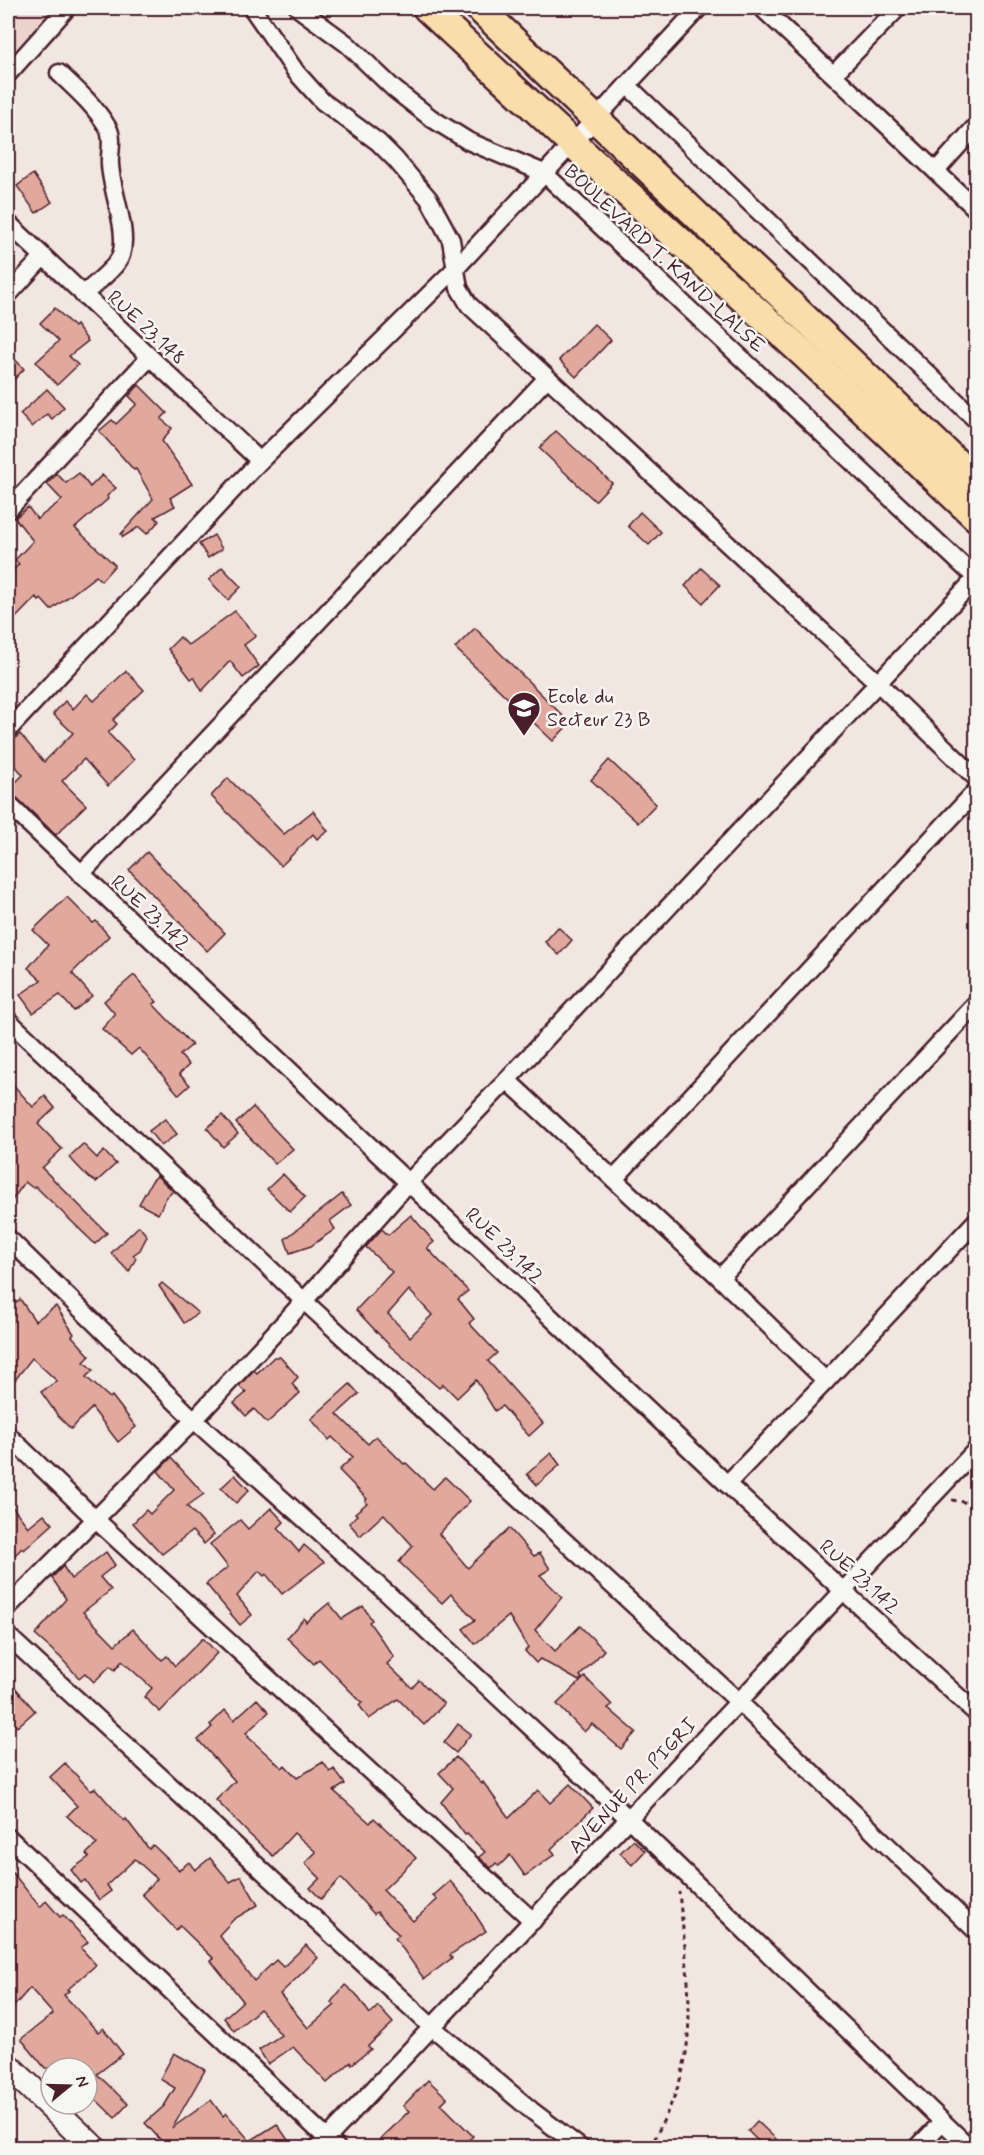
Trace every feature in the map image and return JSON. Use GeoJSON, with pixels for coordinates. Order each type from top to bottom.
{"type":"FeatureCollection","features":[{"type":"Feature","properties":{"kind":"main road"},"geometry":{"type":"LineString","coordinates":[[427,8],[806,356],[976,517]]}},
{"type":"Feature","properties":{"kind":"main road"},"geometry":{"type":"LineString","coordinates":[[479,8],[976,480]]}},
{"type":"Feature","properties":{"kind":"street"},"geometry":{"type":"LineString","coordinates":[[8,74],[67,8]]}},
{"type":"Feature","properties":{"kind":"street"},"geometry":{"type":"LineString","coordinates":[[252,8],[296,72],[322,101],[378,142],[429,199],[451,240],[459,288],[469,305],[878,683],[976,778]]}},
{"type":"Feature","properties":{"kind":"street","name":"BOULEVARD T. KAND-LALSE"},"geometry":{"type":"LineString","coordinates":[[298,8],[347,44],[394,89],[431,118],[468,141],[544,173],[976,578]]}},
{"type":"Feature","properties":{"kind":"street"},"geometry":{"type":"LineString","coordinates":[[8,730],[260,461],[457,267],[699,8]]}},
{"type":"Feature","properties":{"kind":"street"},"geometry":{"type":"LineString","coordinates":[[762,8],[976,209]]}},
{"type":"Feature","properties":{"kind":"street"},"geometry":{"type":"LineString","coordinates":[[834,74],[898,8]]}},
{"type":"Feature","properties":{"kind":"street"},"geometry":{"type":"LineString","coordinates":[[59,73],[89,101],[109,129],[112,140],[109,153],[111,177],[122,228],[121,255],[114,266],[82,295]]}},
{"type":"Feature","properties":{"kind":"street"},"geometry":{"type":"LineString","coordinates":[[627,85],[976,420]]}},
{"type":"Feature","properties":{"kind":"street"},"geometry":{"type":"LineString","coordinates":[[936,171],[976,126]]}},
{"type":"Feature","properties":{"kind":"street","name":"RUE 23.148"},"geometry":{"type":"LineString","coordinates":[[8,223],[148,358],[260,461]]}},
{"type":"Feature","properties":{"kind":"street"},"geometry":{"type":"LineString","coordinates":[[8,295],[43,257]]}},
{"type":"Feature","properties":{"kind":"street"},"geometry":{"type":"LineString","coordinates":[[8,510],[148,358]]}},
{"type":"Feature","properties":{"kind":"street"},"geometry":{"type":"LineString","coordinates":[[81,874],[547,378]]}},
{"type":"Feature","properties":{"kind":"street"},"geometry":{"type":"LineString","coordinates":[[8,1607],[194,1420],[304,1301],[409,1182],[976,578]]}},
{"type":"Feature","properties":{"kind":"street"},"geometry":{"type":"LineString","coordinates":[[614,1179],[976,791]]}},
{"type":"Feature","properties":{"kind":"street","name":"RUE 23.142"},"geometry":{"type":"LineString","coordinates":[[8,804],[726,1484],[845,1590],[976,1713]]}},
{"type":"Feature","properties":{"kind":"street"},"geometry":{"type":"LineString","coordinates":[[720,1278],[976,1004]]}},
{"type":"Feature","properties":{"kind":"street"},"geometry":{"type":"LineString","coordinates":[[8,1020],[304,1301],[739,1702],[976,1931]]}},
{"type":"Feature","properties":{"kind":"street"},"geometry":{"type":"LineString","coordinates":[[507,1080],[720,1278],[826,1381]]}},
{"type":"Feature","properties":{"kind":"street"},"geometry":{"type":"LineString","coordinates":[[726,1484],[976,1221]]}},
{"type":"Feature","properties":{"kind":"street"},"geometry":{"type":"LineString","coordinates":[[8,1238],[194,1420],[398,1603],[629,1819],[970,2148]]}},
{"type":"Feature","properties":{"kind":"street"},"geometry":{"type":"LineString","coordinates":[[8,1435],[95,1519],[533,1921]]}},
{"type":"Feature","properties":{"kind":"street","name":"AVENUE PR. PIGRI"},"geometry":{"type":"LineString","coordinates":[[328,2144],[432,2027],[976,1450]]}},
{"type":"Feature","properties":{"kind":"street"},"geometry":{"type":"LineString","coordinates":[[8,1636],[432,2027],[531,2110],[581,2148]]}},
{"type":"Feature","properties":{"kind":"street"},"geometry":{"type":"LineString","coordinates":[[8,1837],[328,2144]]}},
{"type":"Feature","properties":{"kind":"street"},"geometry":{"type":"LineString","coordinates":[[8,2066],[94,2148]]}},
{"type":"Feature","properties":{"kind":"street"},"geometry":{"type":"LineString","coordinates":[[917,2148],[942,2122]]}},
{"type":"Feature","properties":{"kind":"path"},"geometry":{"type":"LineString","coordinates":[[933,1497],[976,1504]]}},
{"type":"Feature","properties":{"kind":"path"},"geometry":{"type":"LineString","coordinates":[[651,2148],[678,2088],[688,2037],[687,1969],[676,1866]]}},
{"type":"Feature","properties":{"kind":"shaded area"},"geometry":{"type":"Polygon","coordinates":[[[8,8],[54,8],[8,56],[8,8]]]}},
{"type":"Feature","properties":{"kind":"building"},"geometry":{"type":"Polygon","coordinates":[[[33,174],[52,202],[36,213],[17,186],[33,174]]]}},
{"type":"Feature","properties":{"kind":"building"},"geometry":{"type":"Polygon","coordinates":[[[55,308],[74,327],[76,325],[88,341],[69,356],[78,365],[57,385],[36,362],[59,341],[40,323],[55,308]]]}},
{"type":"Feature","properties":{"kind":"building"},"geometry":{"type":"Polygon","coordinates":[[[594,324],[611,340],[576,377],[559,360],[594,324]]]}},
{"type":"Feature","properties":{"kind":"building"},"geometry":{"type":"Polygon","coordinates":[[[8,352],[24,369],[8,386],[8,352]]]}},
{"type":"Feature","properties":{"kind":"building"},"geometry":{"type":"Polygon","coordinates":[[[139,385],[167,413],[161,419],[172,428],[162,441],[192,484],[170,498],[175,506],[155,517],[159,521],[147,534],[139,527],[123,537],[121,534],[153,499],[136,469],[134,470],[99,431],[112,420],[116,424],[137,404],[129,396],[139,385]]]}},
{"type":"Feature","properties":{"kind":"building"},"geometry":{"type":"Polygon","coordinates":[[[47,389],[64,407],[52,419],[47,414],[32,427],[20,414],[47,389]]]}},
{"type":"Feature","properties":{"kind":"building"},"geometry":{"type":"Polygon","coordinates":[[[556,431],[612,483],[595,501],[539,448],[556,431]]]}},
{"type":"Feature","properties":{"kind":"building"},"geometry":{"type":"Polygon","coordinates":[[[79,473],[90,487],[102,475],[116,488],[107,496],[108,499],[75,528],[115,565],[101,581],[96,576],[51,610],[36,597],[8,626],[8,576],[19,564],[15,560],[33,541],[15,518],[28,507],[37,519],[62,500],[47,484],[57,474],[66,483],[79,473]]]}},
{"type":"Feature","properties":{"kind":"building"},"geometry":{"type":"Polygon","coordinates":[[[640,512],[661,532],[649,545],[628,526],[640,512]]]}},
{"type":"Feature","properties":{"kind":"building"},"geometry":{"type":"Polygon","coordinates":[[[214,535],[222,549],[208,558],[199,544],[214,535]]]}},
{"type":"Feature","properties":{"kind":"building"},"geometry":{"type":"Polygon","coordinates":[[[222,567],[241,587],[228,600],[209,580],[222,567]]]}},
{"type":"Feature","properties":{"kind":"building"},"geometry":{"type":"Polygon","coordinates":[[[701,568],[720,585],[703,603],[685,586],[701,568]]]}},
{"type":"Feature","properties":{"kind":"building"},"geometry":{"type":"Polygon","coordinates":[[[235,611],[256,636],[244,645],[259,666],[243,678],[230,661],[202,691],[194,677],[191,679],[168,649],[180,637],[188,645],[235,611]]]}},
{"type":"Feature","properties":{"kind":"building"},"geometry":{"type":"Polygon","coordinates":[[[475,628],[570,723],[553,741],[455,648],[475,628]]]}},
{"type":"Feature","properties":{"kind":"building"},"geometry":{"type":"Polygon","coordinates":[[[126,671],[144,690],[113,720],[117,724],[108,733],[134,760],[108,786],[84,759],[62,781],[86,805],[56,835],[15,796],[8,793],[8,790],[23,775],[8,757],[8,745],[20,734],[44,762],[73,733],[53,714],[65,701],[73,709],[87,694],[94,701],[126,671]]]}},
{"type":"Feature","properties":{"kind":"building"},"geometry":{"type":"Polygon","coordinates":[[[609,760],[656,804],[638,823],[591,780],[609,760]]]}},
{"type":"Feature","properties":{"kind":"building"},"geometry":{"type":"Polygon","coordinates":[[[228,778],[284,834],[313,811],[328,831],[317,839],[313,834],[281,866],[211,796],[228,778]]]}},
{"type":"Feature","properties":{"kind":"building"},"geometry":{"type":"Polygon","coordinates":[[[147,852],[225,933],[207,951],[129,870],[147,852]]]}},
{"type":"Feature","properties":{"kind":"building"},"geometry":{"type":"Polygon","coordinates":[[[67,897],[93,923],[96,921],[109,936],[72,973],[92,996],[74,1011],[60,995],[33,1013],[20,995],[41,980],[28,968],[48,945],[33,930],[67,897]]]}},
{"type":"Feature","properties":{"kind":"building"},"geometry":{"type":"Polygon","coordinates":[[[558,927],[572,940],[559,955],[545,942],[558,927]]]}},
{"type":"Feature","properties":{"kind":"building"},"geometry":{"type":"Polygon","coordinates":[[[134,975],[157,1002],[153,1004],[192,1045],[180,1055],[189,1065],[179,1074],[190,1085],[179,1095],[139,1048],[131,1055],[102,1029],[115,1014],[104,1001],[134,975]]]}},
{"type":"Feature","properties":{"kind":"building"},"geometry":{"type":"Polygon","coordinates":[[[8,1079],[33,1107],[45,1096],[55,1108],[38,1124],[62,1149],[42,1168],[107,1233],[95,1244],[35,1186],[33,1188],[25,1182],[8,1206],[8,1079]]]}},
{"type":"Feature","properties":{"kind":"building"},"geometry":{"type":"Polygon","coordinates":[[[253,1107],[293,1149],[275,1164],[236,1123],[253,1107]]]}},
{"type":"Feature","properties":{"kind":"building"},"geometry":{"type":"Polygon","coordinates":[[[222,1115],[238,1134],[223,1147],[207,1128],[222,1115]]]}},
{"type":"Feature","properties":{"kind":"building"},"geometry":{"type":"Polygon","coordinates":[[[165,1119],[177,1134],[161,1146],[149,1131],[165,1119]]]}},
{"type":"Feature","properties":{"kind":"building"},"geometry":{"type":"Polygon","coordinates":[[[83,1144],[97,1158],[104,1151],[116,1164],[96,1182],[89,1178],[69,1157],[83,1144]]]}},
{"type":"Feature","properties":{"kind":"building"},"geometry":{"type":"Polygon","coordinates":[[[283,1174],[305,1197],[290,1212],[267,1189],[283,1174]]]}},
{"type":"Feature","properties":{"kind":"building"},"geometry":{"type":"Polygon","coordinates":[[[157,1176],[173,1191],[166,1198],[158,1214],[139,1204],[157,1176]]]}},
{"type":"Feature","properties":{"kind":"building"},"geometry":{"type":"Polygon","coordinates":[[[342,1194],[351,1205],[330,1221],[335,1229],[311,1246],[290,1253],[285,1239],[342,1194]]]}},
{"type":"Feature","properties":{"kind":"building"},"geometry":{"type":"Polygon","coordinates":[[[411,1215],[434,1242],[427,1248],[468,1291],[458,1299],[474,1319],[469,1323],[497,1353],[488,1361],[543,1423],[529,1436],[502,1406],[495,1411],[476,1380],[457,1398],[443,1384],[439,1388],[390,1346],[356,1310],[392,1272],[366,1247],[382,1229],[388,1235],[411,1215]],[[409,1290],[388,1314],[410,1337],[432,1315],[409,1290]]]}},
{"type":"Feature","properties":{"kind":"building"},"geometry":{"type":"Polygon","coordinates":[[[139,1226],[147,1236],[140,1250],[133,1255],[136,1258],[129,1272],[111,1253],[139,1226]]]}},
{"type":"Feature","properties":{"kind":"building"},"geometry":{"type":"Polygon","coordinates":[[[162,1283],[198,1313],[184,1323],[159,1286],[162,1283]]]}},
{"type":"Feature","properties":{"kind":"building"},"geometry":{"type":"Polygon","coordinates":[[[20,1299],[35,1321],[56,1306],[74,1334],[72,1336],[90,1356],[84,1362],[93,1370],[86,1377],[110,1398],[112,1396],[136,1427],[118,1442],[92,1408],[71,1429],[58,1416],[41,1392],[57,1381],[32,1358],[8,1389],[8,1309],[20,1299]]]}},
{"type":"Feature","properties":{"kind":"building"},"geometry":{"type":"Polygon","coordinates":[[[274,1357],[280,1357],[298,1377],[292,1384],[300,1393],[267,1423],[254,1409],[246,1416],[234,1403],[246,1393],[239,1386],[254,1370],[257,1373],[274,1357]]]}},
{"type":"Feature","properties":{"kind":"building"},"geometry":{"type":"Polygon","coordinates":[[[350,1384],[359,1394],[337,1414],[368,1444],[376,1436],[433,1489],[445,1477],[470,1501],[439,1534],[468,1568],[509,1528],[534,1556],[540,1553],[550,1569],[540,1575],[562,1597],[535,1630],[555,1651],[580,1626],[604,1650],[580,1676],[582,1678],[579,1681],[540,1659],[536,1663],[525,1651],[528,1648],[509,1616],[475,1644],[463,1629],[475,1620],[451,1594],[442,1603],[399,1562],[413,1546],[384,1514],[360,1536],[349,1523],[357,1515],[355,1513],[367,1503],[365,1501],[367,1499],[339,1470],[353,1457],[332,1437],[329,1440],[311,1419],[350,1384]]]}},
{"type":"Feature","properties":{"kind":"building"},"geometry":{"type":"Polygon","coordinates":[[[551,1453],[560,1465],[537,1485],[527,1474],[551,1453]]]}},
{"type":"Feature","properties":{"kind":"building"},"geometry":{"type":"Polygon","coordinates":[[[171,1458],[204,1494],[187,1506],[214,1535],[204,1544],[192,1531],[162,1554],[133,1523],[146,1510],[150,1514],[174,1490],[158,1471],[171,1458]]]}},
{"type":"Feature","properties":{"kind":"building"},"geometry":{"type":"Polygon","coordinates":[[[235,1475],[249,1490],[236,1503],[221,1488],[235,1475]]]}},
{"type":"Feature","properties":{"kind":"building"},"geometry":{"type":"Polygon","coordinates":[[[8,1501],[28,1527],[44,1514],[53,1524],[8,1562],[8,1501]]]}},
{"type":"Feature","properties":{"kind":"building"},"geometry":{"type":"Polygon","coordinates":[[[271,1508],[284,1522],[278,1528],[299,1552],[304,1545],[324,1562],[282,1594],[266,1574],[264,1576],[259,1571],[237,1596],[252,1615],[240,1625],[206,1584],[228,1567],[210,1544],[240,1520],[248,1529],[271,1508]]]}},
{"type":"Feature","properties":{"kind":"building"},"geometry":{"type":"Polygon","coordinates":[[[106,1552],[115,1565],[100,1577],[111,1590],[83,1612],[115,1645],[133,1629],[162,1660],[167,1656],[175,1666],[203,1638],[217,1653],[160,1712],[144,1697],[152,1688],[122,1661],[115,1670],[110,1666],[94,1682],[85,1673],[79,1678],[35,1635],[66,1599],[52,1578],[63,1566],[71,1579],[106,1552]]]}},
{"type":"Feature","properties":{"kind":"building"},"geometry":{"type":"Polygon","coordinates":[[[329,1603],[342,1619],[363,1606],[372,1620],[369,1622],[394,1657],[387,1664],[412,1688],[419,1680],[444,1704],[424,1725],[398,1699],[369,1719],[359,1705],[362,1703],[319,1659],[314,1664],[287,1638],[304,1618],[306,1622],[329,1603]]]}},
{"type":"Feature","properties":{"kind":"building"},"geometry":{"type":"Polygon","coordinates":[[[585,1677],[612,1705],[608,1708],[636,1732],[621,1749],[592,1724],[584,1732],[557,1704],[585,1677]]]}},
{"type":"Feature","properties":{"kind":"building"},"geometry":{"type":"Polygon","coordinates":[[[8,1679],[35,1711],[17,1727],[8,1716],[8,1679]]]}},
{"type":"Feature","properties":{"kind":"building"},"geometry":{"type":"Polygon","coordinates":[[[257,1699],[269,1712],[246,1733],[248,1737],[282,1768],[285,1765],[297,1778],[323,1762],[330,1772],[334,1769],[345,1784],[334,1791],[370,1823],[374,1818],[416,1858],[383,1890],[413,1921],[437,1900],[433,1896],[450,1881],[464,1897],[486,1931],[450,1955],[452,1958],[424,1979],[395,1938],[399,1935],[377,1912],[374,1914],[341,1878],[321,1899],[310,1888],[320,1878],[305,1863],[316,1852],[294,1833],[273,1856],[216,1800],[235,1781],[198,1740],[225,1710],[234,1720],[257,1699]]]}},
{"type":"Feature","properties":{"kind":"building"},"geometry":{"type":"Polygon","coordinates":[[[458,1724],[471,1734],[456,1753],[444,1743],[458,1724]]]}},
{"type":"Feature","properties":{"kind":"building"},"geometry":{"type":"Polygon","coordinates":[[[456,1757],[482,1784],[483,1782],[509,1818],[538,1790],[550,1803],[570,1784],[593,1808],[551,1849],[555,1854],[525,1876],[510,1855],[499,1866],[496,1863],[491,1868],[479,1857],[485,1852],[467,1834],[465,1835],[441,1802],[453,1788],[439,1773],[456,1757]]]}},
{"type":"Feature","properties":{"kind":"building"},"geometry":{"type":"Polygon","coordinates":[[[65,1763],[91,1791],[95,1788],[124,1821],[126,1819],[149,1849],[153,1845],[179,1870],[189,1862],[195,1870],[210,1858],[230,1882],[241,1876],[258,1905],[234,1919],[219,1935],[254,1981],[276,1960],[283,1967],[306,1945],[318,1958],[280,1994],[308,2028],[335,2005],[331,2002],[345,1985],[356,1994],[370,2014],[378,2006],[393,2023],[368,2046],[371,2049],[352,2064],[351,2062],[327,2083],[293,2047],[268,2064],[259,2050],[281,2035],[260,2009],[234,2031],[224,2018],[243,2001],[211,1961],[214,1959],[180,1926],[176,1930],[142,1894],[157,1879],[135,1859],[107,1885],[111,1891],[99,1900],[85,1880],[81,1883],[71,1870],[89,1857],[86,1854],[97,1844],[67,1816],[77,1806],[50,1777],[65,1763]]]}},
{"type":"Feature","properties":{"kind":"building"},"geometry":{"type":"Polygon","coordinates":[[[633,1840],[645,1851],[632,1865],[620,1853],[633,1840]]]}},
{"type":"Feature","properties":{"kind":"building"},"geometry":{"type":"Polygon","coordinates":[[[8,1867],[40,1907],[46,1901],[60,1917],[63,1915],[88,1942],[81,1948],[96,1965],[64,1995],[98,2032],[103,2028],[123,2054],[99,2072],[99,2056],[39,2056],[39,2061],[21,2039],[53,2014],[30,1988],[8,2013],[8,1867]]]}},
{"type":"Feature","properties":{"kind":"building"},"geometry":{"type":"Polygon","coordinates":[[[174,2053],[205,2070],[172,2128],[211,2100],[223,2116],[226,2113],[250,2141],[277,2124],[288,2140],[276,2148],[168,2148],[145,2123],[164,2106],[175,2088],[160,2079],[174,2053]]]}},
{"type":"Feature","properties":{"kind":"building"},"geometry":{"type":"Polygon","coordinates":[[[99,2076],[128,2104],[115,2118],[99,2103],[99,2076]]]}},
{"type":"Feature","properties":{"kind":"building"},"geometry":{"type":"Polygon","coordinates":[[[428,2080],[447,2098],[441,2104],[473,2136],[461,2148],[372,2148],[409,2111],[403,2106],[428,2080]]]}},
{"type":"Feature","properties":{"kind":"building"},"geometry":{"type":"Polygon","coordinates":[[[757,2121],[777,2140],[771,2148],[765,2148],[748,2131],[757,2121]]]}},
{"type":"Feature","properties":{"kind":"place","name":"Ecole du Secteur 23 B"},"geometry":{"type":"Point","coordinates":[524,737]}}]}
